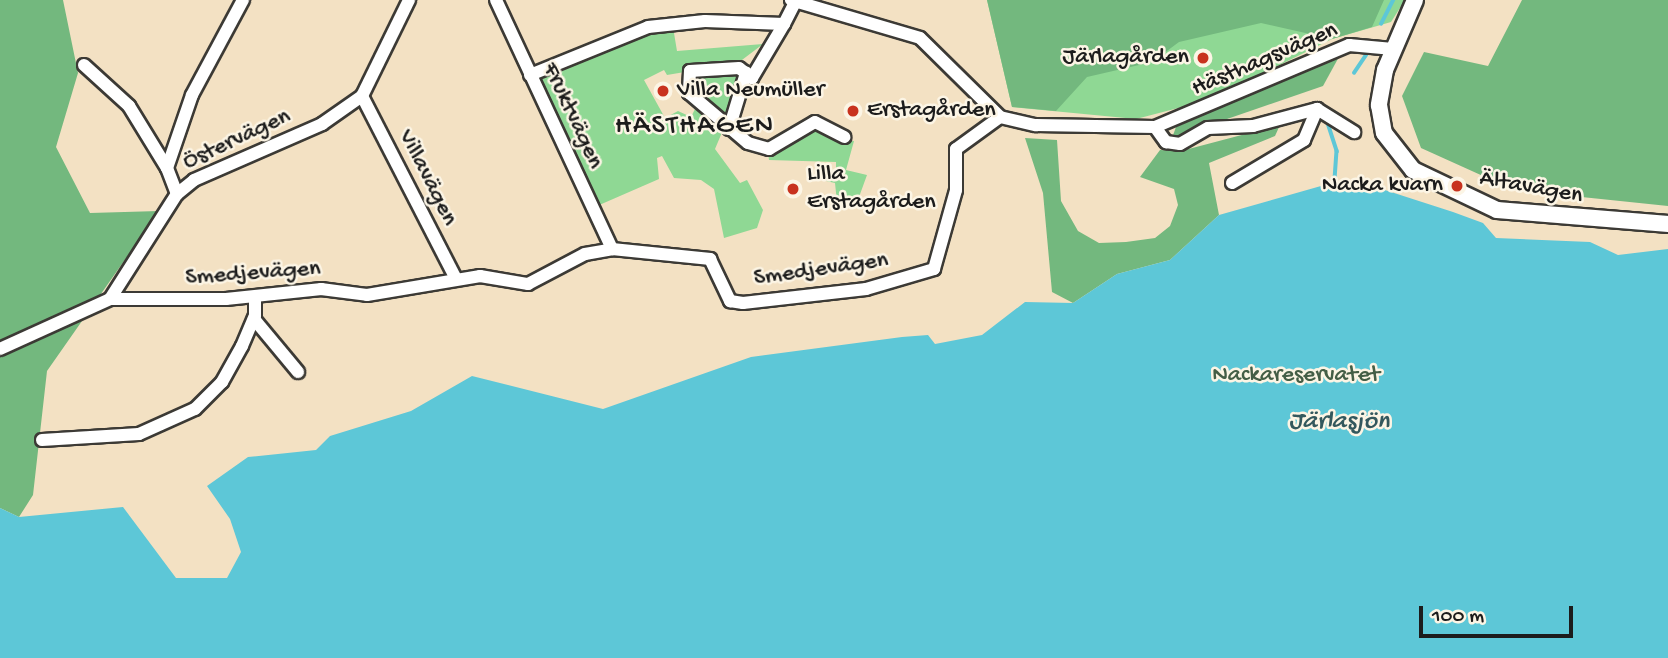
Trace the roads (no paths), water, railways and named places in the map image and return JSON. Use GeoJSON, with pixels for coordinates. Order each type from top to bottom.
{"type":"FeatureCollection","features":[{"type":"Feature","properties":{"kind":"main road","name":"Ältavägen"},"geometry":{"type":"LineString","coordinates":[[1415,0],[1393,49],[1380,118],[1391,146],[1422,176],[1497,210],[1668,224]]}},
{"type":"Feature","properties":{"kind":"street"},"geometry":{"type":"LineString","coordinates":[[167,168],[191,95],[243,0]]}},
{"type":"Feature","properties":{"kind":"street","name":"Östervägen"},"geometry":{"type":"LineString","coordinates":[[110,299],[177,194],[322,124],[362,96],[409,0]]}},
{"type":"Feature","properties":{"kind":"street","name":"Fruktvägen"},"geometry":{"type":"LineString","coordinates":[[496,0],[612,249]]}},
{"type":"Feature","properties":{"kind":"street"},"geometry":{"type":"LineString","coordinates":[[729,129],[749,75],[784,24],[793,1],[920,38],[1000,117]]}},
{"type":"Feature","properties":{"kind":"street"},"geometry":{"type":"LineString","coordinates":[[530,75],[648,27],[705,21],[784,24]]}},
{"type":"Feature","properties":{"kind":"street","name":"Hästhagsvägen"},"geometry":{"type":"LineString","coordinates":[[1000,117],[1036,125],[1155,127],[1349,45],[1393,49]]}},
{"type":"Feature","properties":{"kind":"street"},"geometry":{"type":"LineString","coordinates":[[84,65],[124,100],[167,168],[177,194]]}},
{"type":"Feature","properties":{"kind":"street"},"geometry":{"type":"LineString","coordinates":[[749,75],[708,68],[690,71],[685,81],[703,108],[729,129],[769,149],[815,122],[844,137]]}},
{"type":"Feature","properties":{"kind":"street","name":"Villavägen"},"geometry":{"type":"LineString","coordinates":[[362,96],[456,279]]}},
{"type":"Feature","properties":{"kind":"street"},"geometry":{"type":"LineString","coordinates":[[1232,183],[1304,140],[1317,109],[1354,132]]}},
{"type":"Feature","properties":{"kind":"street","name":"Hästhagsvägen"},"geometry":{"type":"LineString","coordinates":[[1155,127],[1166,142],[1180,144],[1208,128],[1253,126],[1317,109]]}},
{"type":"Feature","properties":{"kind":"street","name":"Smedjevägen"},"geometry":{"type":"LineString","coordinates":[[110,299],[255,297],[321,289],[367,295],[456,279],[528,284],[585,254],[612,249],[710,259],[730,301],[743,303],[866,289],[918,276],[939,260],[956,190],[956,149],[1000,117]]}},
{"type":"Feature","properties":{"kind":"street"},"geometry":{"type":"LineString","coordinates":[[43,440],[139,434],[195,409],[222,382],[254,319],[255,297]]}},
{"type":"Feature","properties":{"kind":"street"},"geometry":{"type":"LineString","coordinates":[[0,349],[110,299]]}},
{"type":"Feature","properties":{"kind":"street"},"geometry":{"type":"LineString","coordinates":[[254,319],[298,372]]}},
{"type":"Feature","properties":{"kind":"water","name":"Järlasjön"},"geometry":{"type":"Polygon","coordinates":[[[1335,182],[1360,182],[1453,212],[1483,223],[1496,238],[1590,242],[1618,255],[1668,249],[1668,658],[0,658],[0,508],[19,517],[123,507],[176,578],[227,578],[241,552],[230,519],[207,486],[248,457],[316,450],[330,436],[411,411],[472,376],[603,409],[751,357],[902,337],[928,335],[935,344],[982,335],[1025,302],[1073,303],[1117,274],[1170,260],[1219,215],[1335,182]]]}},
{"type":"Feature","properties":{"kind":"waterway"},"geometry":{"type":"LineString","coordinates":[[1381,24],[1393,0]]}},
{"type":"Feature","properties":{"kind":"waterway"},"geometry":{"type":"LineString","coordinates":[[1354,73],[1366,55]]}},
{"type":"Feature","properties":{"kind":"waterway"},"geometry":{"type":"LineString","coordinates":[[1327,120],[1337,151],[1335,182]]}},
{"type":"Feature","properties":{"kind":"place","name":"Järlagården"},"geometry":{"type":"Point","coordinates":[1203,58]}},
{"type":"Feature","properties":{"kind":"place","name":"Villa Neumüller"},"geometry":{"type":"Point","coordinates":[663,91]}},
{"type":"Feature","properties":{"kind":"place","name":"Erstagården"},"geometry":{"type":"Point","coordinates":[853,111]}},
{"type":"Feature","properties":{"kind":"place","name":"Nacka kvarn"},"geometry":{"type":"Point","coordinates":[1457,186]}},
{"type":"Feature","properties":{"kind":"place","name":"Lilla Erstagården"},"geometry":{"type":"Point","coordinates":[793,189]}},
{"type":"Feature","properties":{"kind":"district","name":"HÄSTHAGEN"},"geometry":{"type":"Point","coordinates":[695,127]}},
{"type":"Feature","properties":{"kind":"park label","name":"Nackareservatet"},"geometry":{"type":"Point","coordinates":[1296,376]}}]}
